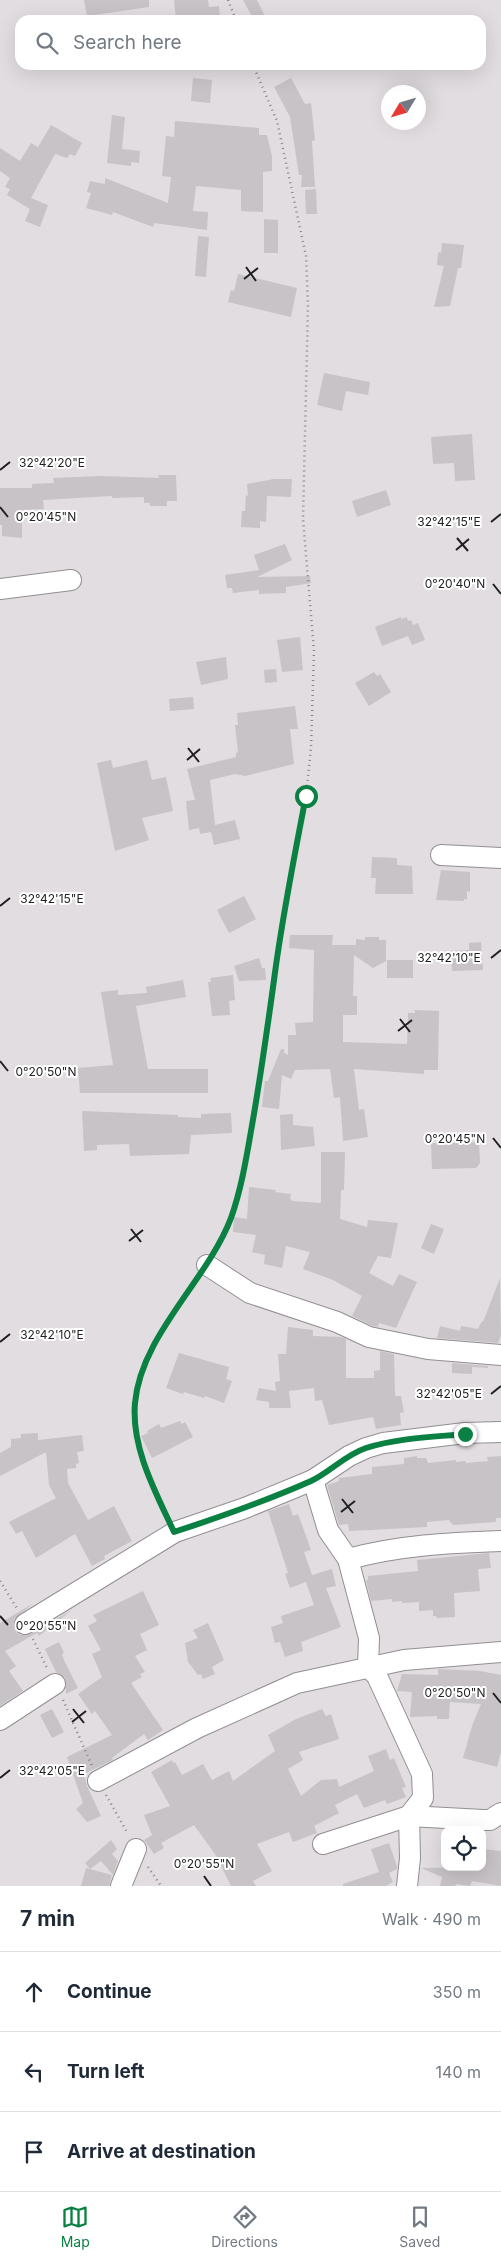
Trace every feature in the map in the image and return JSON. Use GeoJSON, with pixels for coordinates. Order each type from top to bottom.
{"type":"FeatureCollection","features":[{"type":"Feature","properties":{"kind":"street"},"geometry":{"type":"LineString","coordinates":[[0,589],[71,580]]}},
{"type":"Feature","properties":{"kind":"street"},"geometry":{"type":"LineString","coordinates":[[441,855],[501,858]]}},
{"type":"Feature","properties":{"kind":"street"},"geometry":{"type":"LineString","coordinates":[[208,1265],[250,1293],[337,1322],[369,1337],[428,1349],[501,1355]]}},
{"type":"Feature","properties":{"kind":"street"},"geometry":{"type":"LineString","coordinates":[[26,1624],[174,1532],[245,1508],[313,1480],[349,1456],[366,1448],[383,1443],[501,1432]]}},
{"type":"Feature","properties":{"kind":"street"},"geometry":{"type":"LineString","coordinates":[[313,1480],[328,1530],[348,1559],[368,1638],[368,1667],[377,1676],[422,1774],[423,1798],[409,1816],[410,1858],[407,1886]]}},
{"type":"Feature","properties":{"kind":"street"},"geometry":{"type":"LineString","coordinates":[[348,1559],[384,1549],[424,1544],[501,1541]]}},
{"type":"Feature","properties":{"kind":"street"},"geometry":{"type":"LineString","coordinates":[[98,1781],[197,1728],[297,1683],[404,1660],[501,1652]]}},
{"type":"Feature","properties":{"kind":"street"},"geometry":{"type":"LineString","coordinates":[[0,1720],[55,1684]]}},
{"type":"Feature","properties":{"kind":"street"},"geometry":{"type":"LineString","coordinates":[[323,1844],[409,1816],[490,1820],[501,1813]]}},
{"type":"Feature","properties":{"kind":"street"},"geometry":{"type":"LineString","coordinates":[[121,1886],[136,1849]]}},
{"type":"Feature","properties":{"kind":"path"},"geometry":{"type":"LineString","coordinates":[[228,0],[234,15]]}},
{"type":"Feature","properties":{"kind":"path"},"geometry":{"type":"LineString","coordinates":[[174,1532],[140,1451],[134,1417],[138,1382],[154,1346],[169,1319],[208,1265],[231,1218],[242,1179],[264,1058],[274,979],[306,796],[311,748],[314,651],[302,519],[308,305],[306,256],[277,121],[255,70]]}},
{"type":"Feature","properties":{"kind":"path"},"geometry":{"type":"LineString","coordinates":[[0,1581],[26,1624],[75,1724],[98,1781],[136,1849],[161,1886]]}},
{"type":"Feature","properties":{"kind":"building"},"geometry":{"type":"Polygon","coordinates":[[[84,0],[149,0],[149,7],[87,15],[84,0]]]}},
{"type":"Feature","properties":{"kind":"building"},"geometry":{"type":"Polygon","coordinates":[[[174,0],[208,0],[209,7],[219,6],[220,15],[176,15],[174,0]]]}},
{"type":"Feature","properties":{"kind":"building"},"geometry":{"type":"Polygon","coordinates":[[[243,0],[257,0],[264,15],[251,15],[243,0]]]}},
{"type":"Feature","properties":{"kind":"building"},"geometry":{"type":"Polygon","coordinates":[[[193,78],[212,80],[210,103],[191,101],[193,78]]]}},
{"type":"Feature","properties":{"kind":"building"},"geometry":{"type":"Polygon","coordinates":[[[291,78],[305,104],[311,103],[315,140],[312,141],[315,187],[301,187],[302,175],[299,175],[290,117],[274,87],[291,78]]]}},
{"type":"Feature","properties":{"kind":"building"},"geometry":{"type":"Polygon","coordinates":[[[112,115],[125,117],[122,149],[140,151],[139,163],[131,162],[131,166],[107,163],[112,115]]]}},
{"type":"Feature","properties":{"kind":"building"},"geometry":{"type":"Polygon","coordinates":[[[175,121],[259,128],[259,135],[267,135],[272,156],[272,171],[263,172],[263,212],[241,211],[241,190],[196,186],[193,211],[208,212],[207,230],[154,223],[153,227],[113,212],[112,215],[86,208],[91,193],[87,192],[90,181],[105,184],[105,178],[168,203],[171,177],[162,176],[166,136],[174,137],[175,121]]]}},
{"type":"Feature","properties":{"kind":"building"},"geometry":{"type":"Polygon","coordinates":[[[51,125],[82,143],[75,156],[70,154],[67,158],[55,154],[31,198],[48,205],[40,227],[25,221],[30,209],[7,195],[10,189],[5,187],[10,178],[0,171],[0,148],[20,161],[31,143],[38,147],[51,125]]]}},
{"type":"Feature","properties":{"kind":"building"},"geometry":{"type":"Polygon","coordinates":[[[316,189],[317,214],[306,214],[305,190],[316,189]]]}},
{"type":"Feature","properties":{"kind":"building"},"geometry":{"type":"Polygon","coordinates":[[[264,219],[278,220],[278,253],[264,253],[264,219]]]}},
{"type":"Feature","properties":{"kind":"building"},"geometry":{"type":"Polygon","coordinates":[[[198,236],[209,237],[206,277],[195,276],[198,236]]]}},
{"type":"Feature","properties":{"kind":"building"},"geometry":{"type":"Polygon","coordinates":[[[442,243],[464,245],[461,268],[458,268],[450,306],[434,307],[444,266],[437,265],[438,252],[441,253],[442,243]]]}},
{"type":"Feature","properties":{"kind":"building"},"geometry":{"type":"Polygon","coordinates":[[[238,274],[297,288],[291,317],[228,302],[231,290],[234,291],[238,274]]]}},
{"type":"Feature","properties":{"kind":"building"},"geometry":{"type":"Polygon","coordinates":[[[324,373],[370,382],[368,395],[346,391],[342,411],[317,405],[324,373]]]}},
{"type":"Feature","properties":{"kind":"building"},"geometry":{"type":"Polygon","coordinates":[[[472,434],[475,480],[455,481],[454,463],[433,464],[431,437],[472,434]]]}},
{"type":"Feature","properties":{"kind":"building"},"geometry":{"type":"Polygon","coordinates":[[[158,475],[176,475],[177,501],[167,501],[167,506],[150,506],[150,503],[144,503],[144,497],[112,498],[112,496],[43,500],[44,509],[22,510],[22,538],[2,536],[2,525],[0,525],[0,488],[32,488],[32,484],[54,483],[53,478],[101,476],[159,478],[158,475]]]}},
{"type":"Feature","properties":{"kind":"building"},"geometry":{"type":"Polygon","coordinates":[[[274,479],[292,479],[291,497],[267,496],[266,522],[260,521],[260,528],[241,527],[242,511],[245,511],[246,495],[248,496],[247,484],[274,479]]]}},
{"type":"Feature","properties":{"kind":"building"},"geometry":{"type":"Polygon","coordinates":[[[386,490],[391,505],[357,517],[352,501],[386,490]]]}},
{"type":"Feature","properties":{"kind":"building"},"geometry":{"type":"Polygon","coordinates":[[[285,544],[292,560],[257,577],[310,576],[311,583],[286,587],[286,593],[259,594],[259,590],[233,593],[232,588],[227,588],[225,575],[259,570],[254,555],[285,544]]]}},
{"type":"Feature","properties":{"kind":"building"},"geometry":{"type":"Polygon","coordinates":[[[401,617],[401,619],[407,617],[408,621],[411,620],[413,625],[418,623],[425,640],[412,645],[408,636],[382,646],[375,627],[401,617]]]}},
{"type":"Feature","properties":{"kind":"building"},"geometry":{"type":"Polygon","coordinates":[[[300,637],[303,670],[282,672],[277,640],[300,637]]]}},
{"type":"Feature","properties":{"kind":"building"},"geometry":{"type":"Polygon","coordinates":[[[226,657],[228,679],[201,685],[196,662],[226,657]]]}},
{"type":"Feature","properties":{"kind":"building"},"geometry":{"type":"Polygon","coordinates":[[[276,669],[277,682],[265,683],[264,670],[276,669]]]}},
{"type":"Feature","properties":{"kind":"building"},"geometry":{"type":"Polygon","coordinates":[[[374,672],[377,676],[380,674],[391,692],[369,706],[355,683],[374,672]]]}},
{"type":"Feature","properties":{"kind":"building"},"geometry":{"type":"Polygon","coordinates":[[[193,697],[194,709],[170,711],[169,699],[193,697]]]}},
{"type":"Feature","properties":{"kind":"building"},"geometry":{"type":"Polygon","coordinates":[[[295,706],[298,729],[290,729],[294,764],[245,776],[235,774],[210,780],[215,825],[235,820],[240,839],[214,845],[211,832],[200,834],[199,828],[189,830],[186,801],[195,800],[187,769],[236,757],[238,752],[235,725],[238,725],[237,713],[295,706]]]}},
{"type":"Feature","properties":{"kind":"building"},"geometry":{"type":"Polygon","coordinates":[[[111,760],[113,768],[147,760],[152,780],[166,777],[173,811],[142,818],[149,840],[115,851],[97,763],[111,760]]]}},
{"type":"Feature","properties":{"kind":"building"},"geometry":{"type":"Polygon","coordinates":[[[372,857],[397,858],[397,865],[412,866],[413,894],[375,894],[376,878],[371,878],[372,857]]]}},
{"type":"Feature","properties":{"kind":"building"},"geometry":{"type":"Polygon","coordinates":[[[441,870],[470,872],[470,892],[467,891],[467,899],[464,899],[464,901],[436,900],[441,870]]]}},
{"type":"Feature","properties":{"kind":"building"},"geometry":{"type":"Polygon","coordinates":[[[244,896],[256,919],[229,933],[217,910],[244,896]]]}},
{"type":"Feature","properties":{"kind":"building"},"geometry":{"type":"Polygon","coordinates":[[[290,935],[333,935],[332,945],[356,945],[356,939],[365,940],[365,937],[379,937],[379,940],[386,940],[386,961],[373,968],[354,955],[353,996],[357,996],[357,1015],[343,1015],[343,1042],[407,1044],[408,1013],[415,1013],[415,1010],[439,1011],[438,1070],[424,1070],[424,1074],[354,1069],[359,1110],[364,1109],[368,1137],[343,1141],[340,1097],[334,1098],[330,1069],[295,1070],[291,1079],[282,1075],[279,1109],[262,1107],[265,1081],[268,1081],[281,1049],[284,1049],[284,1053],[288,1055],[288,1035],[296,1035],[295,1023],[313,1022],[314,950],[289,948],[290,935]]]}},
{"type":"Feature","properties":{"kind":"building"},"geometry":{"type":"Polygon","coordinates":[[[481,942],[483,970],[452,971],[451,951],[469,950],[469,943],[481,942]]]}},
{"type":"Feature","properties":{"kind":"building"},"geometry":{"type":"Polygon","coordinates":[[[259,958],[262,968],[265,968],[266,980],[239,981],[234,966],[259,958]]]}},
{"type":"Feature","properties":{"kind":"building"},"geometry":{"type":"Polygon","coordinates":[[[387,960],[413,960],[413,978],[387,978],[387,960]]]}},
{"type":"Feature","properties":{"kind":"building"},"geometry":{"type":"Polygon","coordinates":[[[233,975],[235,1000],[229,1001],[230,1015],[212,1016],[208,982],[211,982],[210,978],[233,975]]]}},
{"type":"Feature","properties":{"kind":"building"},"geometry":{"type":"Polygon","coordinates":[[[183,980],[186,997],[136,1006],[148,1069],[208,1069],[208,1093],[80,1093],[78,1068],[113,1065],[101,992],[118,990],[118,995],[147,993],[146,987],[183,980]]]}},
{"type":"Feature","properties":{"kind":"building"},"geometry":{"type":"Polygon","coordinates":[[[82,1111],[178,1115],[178,1117],[201,1118],[201,1114],[231,1113],[232,1133],[191,1135],[189,1154],[130,1156],[129,1144],[97,1145],[97,1150],[84,1151],[82,1111]]]}},
{"type":"Feature","properties":{"kind":"building"},"geometry":{"type":"Polygon","coordinates":[[[293,1114],[293,1125],[313,1127],[315,1146],[281,1150],[280,1115],[293,1114]]]}},
{"type":"Feature","properties":{"kind":"building"},"geometry":{"type":"Polygon","coordinates":[[[479,1142],[480,1163],[476,1168],[432,1169],[431,1143],[479,1142]]]}},
{"type":"Feature","properties":{"kind":"building"},"geometry":{"type":"Polygon","coordinates":[[[321,1152],[345,1152],[344,1190],[341,1190],[340,1219],[367,1227],[368,1220],[398,1223],[391,1258],[378,1256],[369,1273],[393,1286],[399,1274],[417,1282],[396,1328],[379,1323],[378,1327],[373,1326],[352,1316],[362,1296],[333,1280],[303,1269],[310,1252],[286,1246],[282,1268],[264,1264],[265,1255],[252,1252],[256,1235],[233,1232],[234,1217],[247,1219],[249,1187],[291,1194],[290,1199],[293,1201],[321,1203],[321,1152]]]}},
{"type":"Feature","properties":{"kind":"building"},"geometry":{"type":"Polygon","coordinates":[[[431,1224],[444,1229],[434,1254],[421,1248],[431,1224]]]}},
{"type":"Feature","properties":{"kind":"building"},"geometry":{"type":"Polygon","coordinates":[[[500,1278],[501,1335],[498,1343],[437,1338],[440,1326],[460,1331],[461,1326],[478,1329],[483,1322],[500,1278]]]}},
{"type":"Feature","properties":{"kind":"building"},"geometry":{"type":"Polygon","coordinates":[[[288,1327],[313,1330],[313,1336],[341,1337],[346,1339],[346,1378],[374,1378],[374,1371],[380,1370],[380,1351],[394,1354],[395,1396],[401,1396],[404,1412],[400,1413],[401,1425],[376,1429],[373,1417],[329,1425],[322,1400],[315,1401],[314,1388],[289,1391],[291,1408],[269,1408],[269,1402],[256,1400],[259,1388],[276,1391],[275,1382],[280,1381],[278,1354],[286,1354],[288,1327]]]}},
{"type":"Feature","properties":{"kind":"building"},"geometry":{"type":"Polygon","coordinates":[[[179,1353],[229,1367],[226,1379],[232,1381],[224,1403],[205,1396],[204,1398],[184,1392],[183,1394],[166,1388],[179,1353]]]}},
{"type":"Feature","properties":{"kind":"building"},"geometry":{"type":"Polygon","coordinates":[[[452,1363],[488,1366],[488,1368],[472,1367],[472,1374],[452,1373],[452,1363]]]}},
{"type":"Feature","properties":{"kind":"building"},"geometry":{"type":"Polygon","coordinates":[[[180,1421],[182,1424],[185,1422],[193,1437],[152,1458],[141,1436],[159,1424],[161,1428],[180,1421]]]}},
{"type":"Feature","properties":{"kind":"building"},"geometry":{"type":"Polygon","coordinates":[[[38,1433],[38,1440],[82,1435],[84,1451],[77,1452],[79,1463],[76,1464],[76,1468],[67,1469],[68,1483],[88,1520],[114,1506],[132,1541],[104,1556],[105,1559],[92,1566],[75,1534],[36,1558],[22,1531],[16,1534],[9,1522],[56,1498],[49,1485],[46,1452],[0,1476],[0,1453],[11,1447],[11,1439],[21,1438],[21,1434],[38,1433]]]}},
{"type":"Feature","properties":{"kind":"building"},"geometry":{"type":"Polygon","coordinates":[[[417,1456],[417,1458],[426,1458],[428,1463],[456,1460],[456,1462],[465,1461],[466,1463],[488,1461],[487,1457],[501,1456],[501,1518],[496,1518],[496,1522],[453,1525],[449,1520],[427,1522],[427,1527],[349,1531],[348,1524],[339,1525],[327,1485],[339,1481],[339,1478],[372,1474],[372,1467],[404,1464],[404,1458],[417,1456]]]}},
{"type":"Feature","properties":{"kind":"building"},"geometry":{"type":"Polygon","coordinates":[[[289,1504],[293,1516],[298,1514],[311,1550],[304,1552],[312,1575],[332,1569],[336,1586],[326,1588],[341,1627],[301,1642],[303,1651],[285,1657],[280,1642],[275,1643],[271,1627],[283,1623],[281,1616],[314,1605],[306,1582],[290,1588],[285,1574],[288,1573],[268,1511],[289,1504]]]}},
{"type":"Feature","properties":{"kind":"building"},"geometry":{"type":"Polygon","coordinates":[[[489,1553],[491,1568],[478,1569],[480,1591],[454,1593],[455,1617],[437,1618],[433,1616],[433,1610],[419,1611],[419,1602],[392,1602],[392,1599],[371,1601],[366,1580],[368,1580],[368,1576],[418,1571],[417,1560],[489,1553]]]}},
{"type":"Feature","properties":{"kind":"building"},"geometry":{"type":"Polygon","coordinates":[[[143,1591],[159,1625],[140,1634],[147,1650],[135,1656],[145,1672],[140,1674],[142,1677],[131,1683],[163,1730],[148,1740],[144,1734],[112,1758],[113,1760],[84,1774],[87,1786],[101,1816],[87,1822],[76,1809],[83,1803],[67,1757],[112,1735],[95,1711],[92,1714],[78,1694],[102,1677],[92,1654],[101,1650],[88,1626],[97,1621],[93,1615],[143,1591]]]}},
{"type":"Feature","properties":{"kind":"building"},"geometry":{"type":"Polygon","coordinates":[[[34,1603],[14,1619],[15,1630],[20,1635],[31,1634],[72,1610],[39,1636],[37,1633],[5,1651],[16,1666],[9,1671],[23,1691],[0,1706],[0,1623],[34,1603]]]}},
{"type":"Feature","properties":{"kind":"building"},"geometry":{"type":"Polygon","coordinates":[[[208,1623],[224,1660],[212,1667],[215,1674],[203,1679],[201,1674],[198,1675],[188,1662],[185,1643],[198,1638],[193,1630],[208,1623]]]}},
{"type":"Feature","properties":{"kind":"building"},"geometry":{"type":"Polygon","coordinates":[[[59,1642],[64,1653],[62,1654],[64,1660],[78,1688],[66,1694],[65,1678],[56,1672],[45,1649],[59,1642]]]}},
{"type":"Feature","properties":{"kind":"building"},"geometry":{"type":"Polygon","coordinates":[[[438,1669],[480,1671],[501,1675],[501,1752],[497,1767],[463,1758],[472,1726],[481,1704],[450,1702],[449,1719],[437,1719],[437,1716],[410,1717],[412,1692],[397,1691],[402,1674],[438,1675],[438,1669]]]}},
{"type":"Feature","properties":{"kind":"building"},"geometry":{"type":"Polygon","coordinates":[[[52,1709],[64,1732],[52,1738],[40,1715],[52,1709]]]}},
{"type":"Feature","properties":{"kind":"building"},"geometry":{"type":"Polygon","coordinates":[[[322,1709],[326,1716],[331,1714],[339,1739],[299,1752],[303,1760],[288,1769],[301,1796],[321,1780],[337,1779],[339,1787],[374,1771],[368,1756],[386,1749],[390,1760],[394,1758],[406,1787],[402,1788],[406,1797],[387,1804],[385,1800],[364,1808],[357,1794],[335,1805],[339,1813],[314,1826],[317,1833],[293,1842],[289,1832],[257,1844],[272,1871],[253,1881],[256,1886],[231,1886],[215,1854],[194,1825],[161,1843],[164,1848],[154,1854],[144,1840],[152,1835],[144,1815],[170,1806],[151,1772],[172,1760],[182,1775],[203,1764],[212,1780],[229,1771],[233,1781],[275,1751],[268,1735],[296,1719],[322,1709]]]}},
{"type":"Feature","properties":{"kind":"building"},"geometry":{"type":"Polygon","coordinates":[[[111,1840],[117,1849],[112,1854],[118,1861],[113,1875],[101,1861],[90,1869],[85,1863],[111,1840]]]}},
{"type":"Feature","properties":{"kind":"building"},"geometry":{"type":"Polygon","coordinates":[[[389,1843],[397,1866],[397,1869],[389,1873],[393,1882],[386,1886],[343,1886],[343,1884],[379,1872],[371,1849],[389,1843]]]}},
{"type":"Feature","properties":{"kind":"building"},"geometry":{"type":"Polygon","coordinates":[[[486,1849],[501,1851],[501,1886],[472,1881],[470,1886],[456,1884],[455,1886],[440,1886],[442,1877],[421,1868],[441,1868],[441,1871],[486,1871],[486,1849]]]}},
{"type":"Feature","properties":{"kind":"building"},"geometry":{"type":"Polygon","coordinates":[[[86,1868],[112,1875],[109,1886],[81,1886],[86,1868]]]}},
{"type":"Feature","properties":{"kind":"route"},"geometry":{"type":"LineString","coordinates":[[306,796],[287,898],[264,1058],[242,1179],[231,1218],[208,1265],[169,1319],[154,1346],[138,1382],[134,1417],[140,1451],[174,1532],[245,1508],[313,1480],[349,1456],[366,1448],[383,1443],[465,1434]]}}]}
